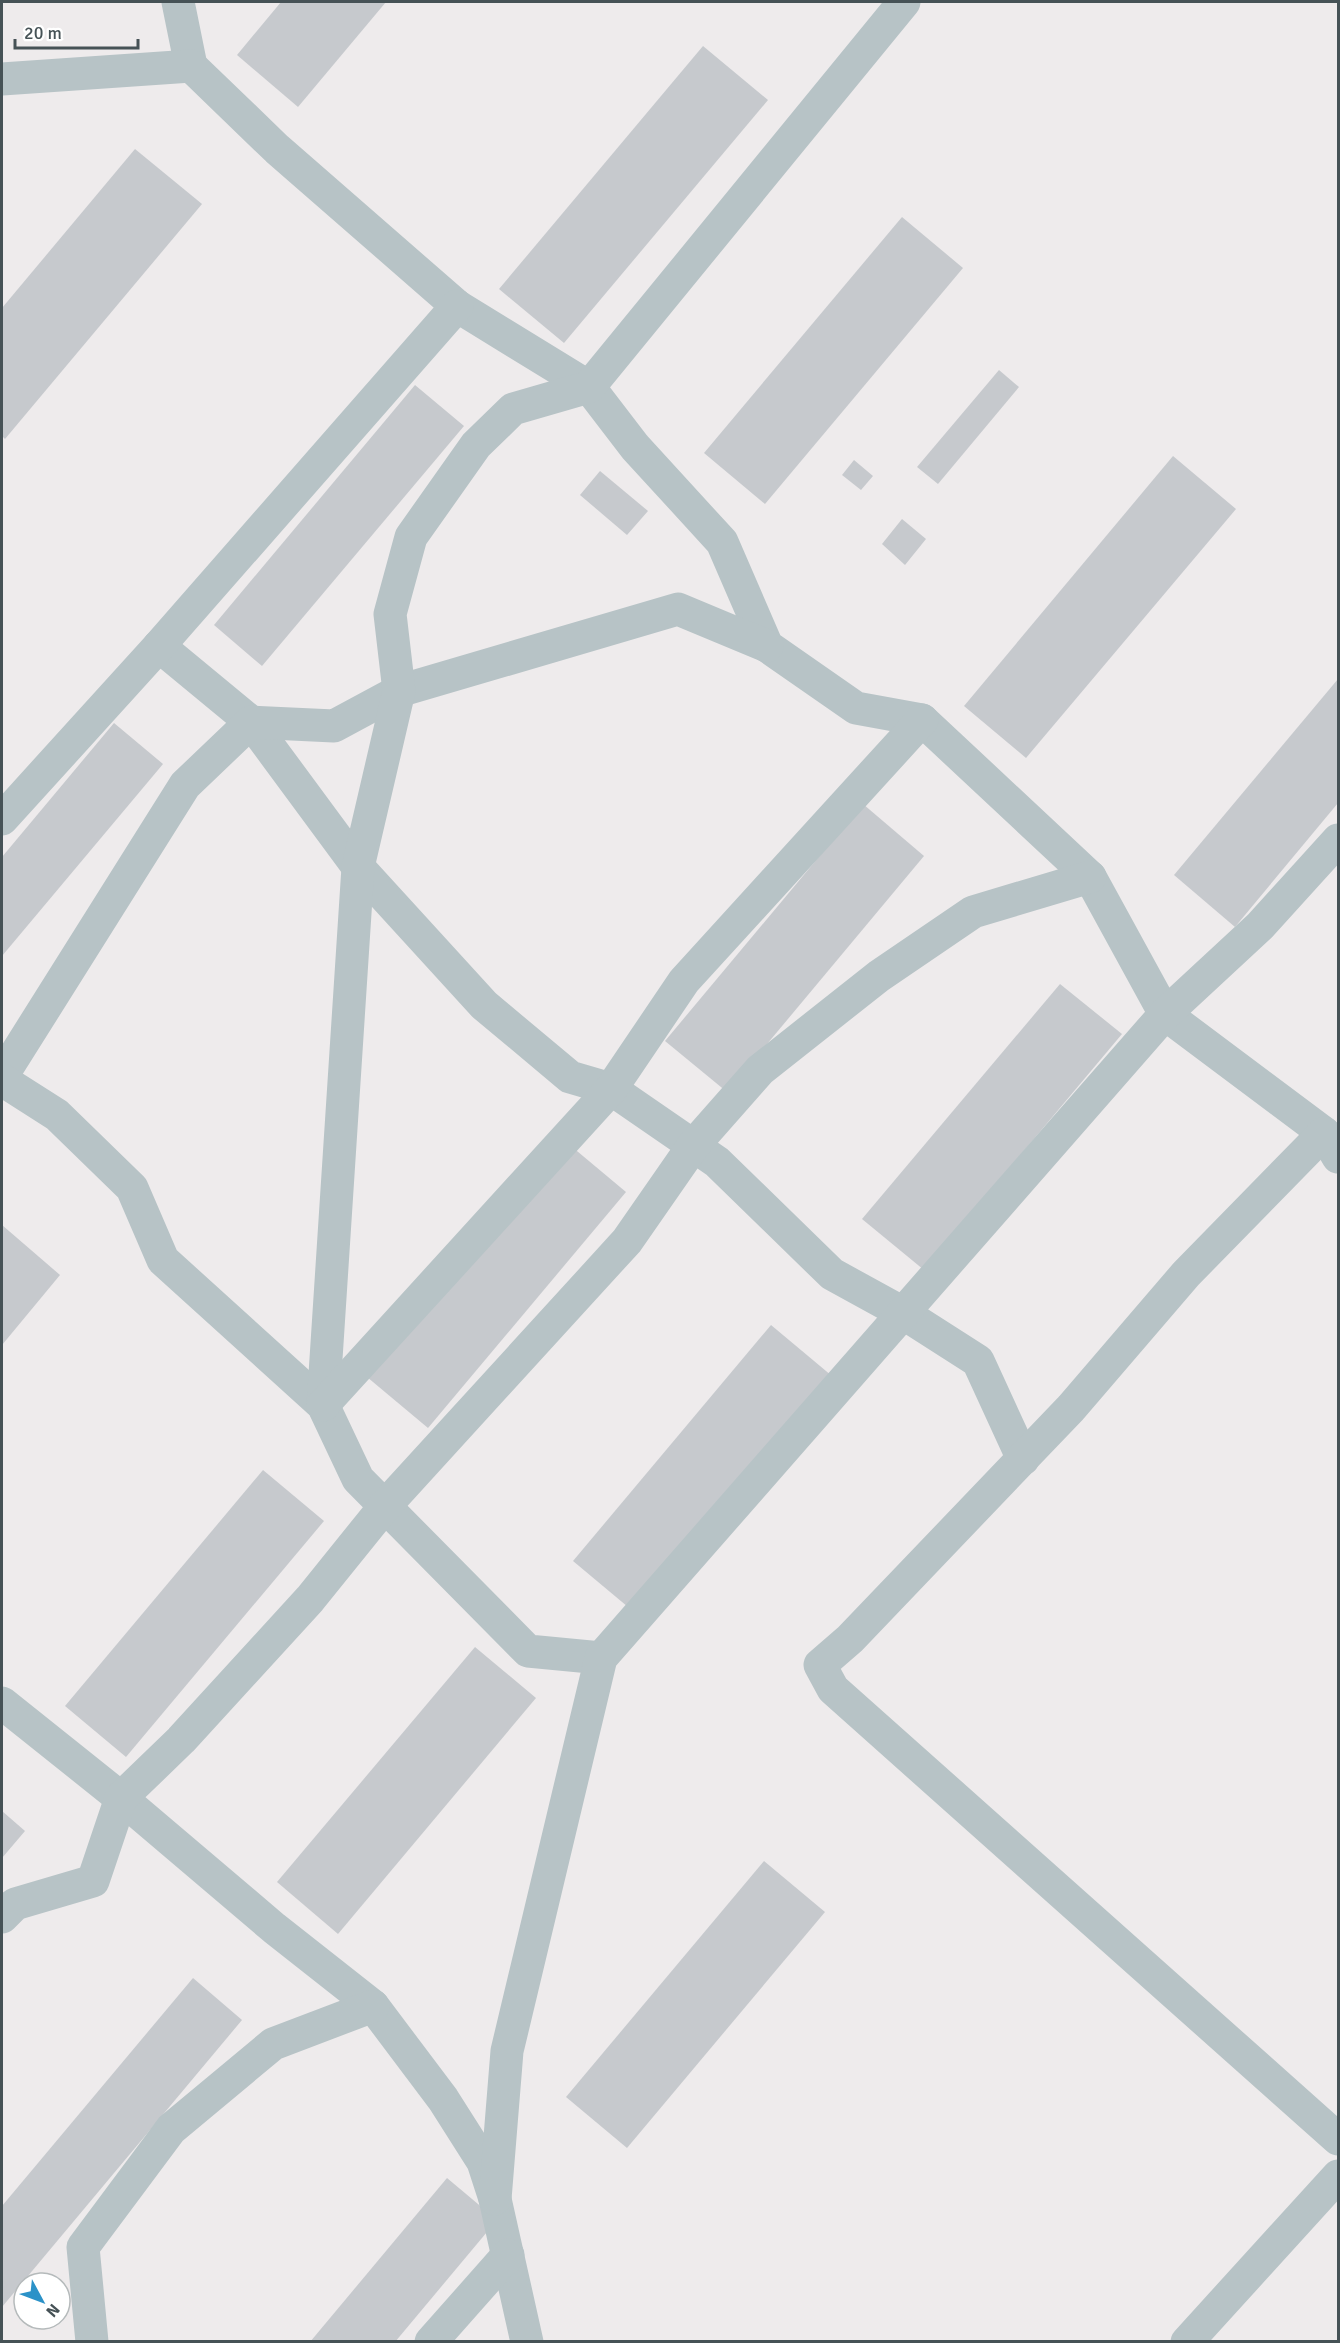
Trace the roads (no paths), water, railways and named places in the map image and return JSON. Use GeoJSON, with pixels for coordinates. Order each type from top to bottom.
{"type":"FeatureCollection","features":[{"type":"Feature","properties":{"kind":"street"},"geometry":{"type":"LineString","coordinates":[[178,2],[191,66],[277,149],[457,306],[589,387],[635,447],[722,542],[767,646]]}},
{"type":"Feature","properties":{"kind":"street"},"geometry":{"type":"LineString","coordinates":[[323,1406],[358,867],[399,691],[390,614],[411,537],[476,445],[513,409],[589,387],[904,2]]}},
{"type":"Feature","properties":{"kind":"street"},"geometry":{"type":"LineString","coordinates":[[2,80],[191,66]]}},
{"type":"Feature","properties":{"kind":"street"},"geometry":{"type":"LineString","coordinates":[[2,819],[159,646],[457,306]]}},
{"type":"Feature","properties":{"kind":"street"},"geometry":{"type":"LineString","coordinates":[[601,1658],[528,1650],[358,1479],[323,1406],[163,1260],[132,1188],[57,1115],[2,1078],[185,785],[251,722],[334,726],[399,691],[678,609],[767,646],[856,708],[922,720],[1090,878],[1165,1014],[1331,1145],[1186,1274],[1071,1408],[850,1639],[820,1665],[833,1689],[1338,2139]]}},
{"type":"Feature","properties":{"kind":"street"},"geometry":{"type":"LineString","coordinates":[[159,646],[251,722],[358,867],[484,1005],[570,1077],[611,1089],[717,1162],[832,1274],[903,1313],[978,1361],[1023,1459]]}},
{"type":"Feature","properties":{"kind":"street"},"geometry":{"type":"LineString","coordinates":[[323,1406],[611,1089],[684,981],[922,720]]}},
{"type":"Feature","properties":{"kind":"street"},"geometry":{"type":"LineString","coordinates":[[495,2199],[507,2051],[601,1658],[1165,1014],[1260,926],[1338,840]]}},
{"type":"Feature","properties":{"kind":"street"},"geometry":{"type":"LineString","coordinates":[[2,1917],[15,1904],[93,1881],[121,1798],[181,1740],[310,1599],[385,1506],[627,1241],[693,1146],[760,1070],[879,976],[973,912],[1090,878]]}},
{"type":"Feature","properties":{"kind":"street"},"geometry":{"type":"LineString","coordinates":[[2,1703],[121,1798],[274,1928],[373,2006],[443,2099],[483,2162],[495,2199],[527,2342]]}},
{"type":"Feature","properties":{"kind":"street"},"geometry":{"type":"LineString","coordinates":[[92,2342],[83,2247],[171,2129],[273,2044],[373,2006]]}},
{"type":"Feature","properties":{"kind":"street"},"geometry":{"type":"LineString","coordinates":[[1187,2342],[1338,2176]]}},
{"type":"Feature","properties":{"kind":"street"},"geometry":{"type":"LineString","coordinates":[[431,2342],[508,2255]]}}]}
